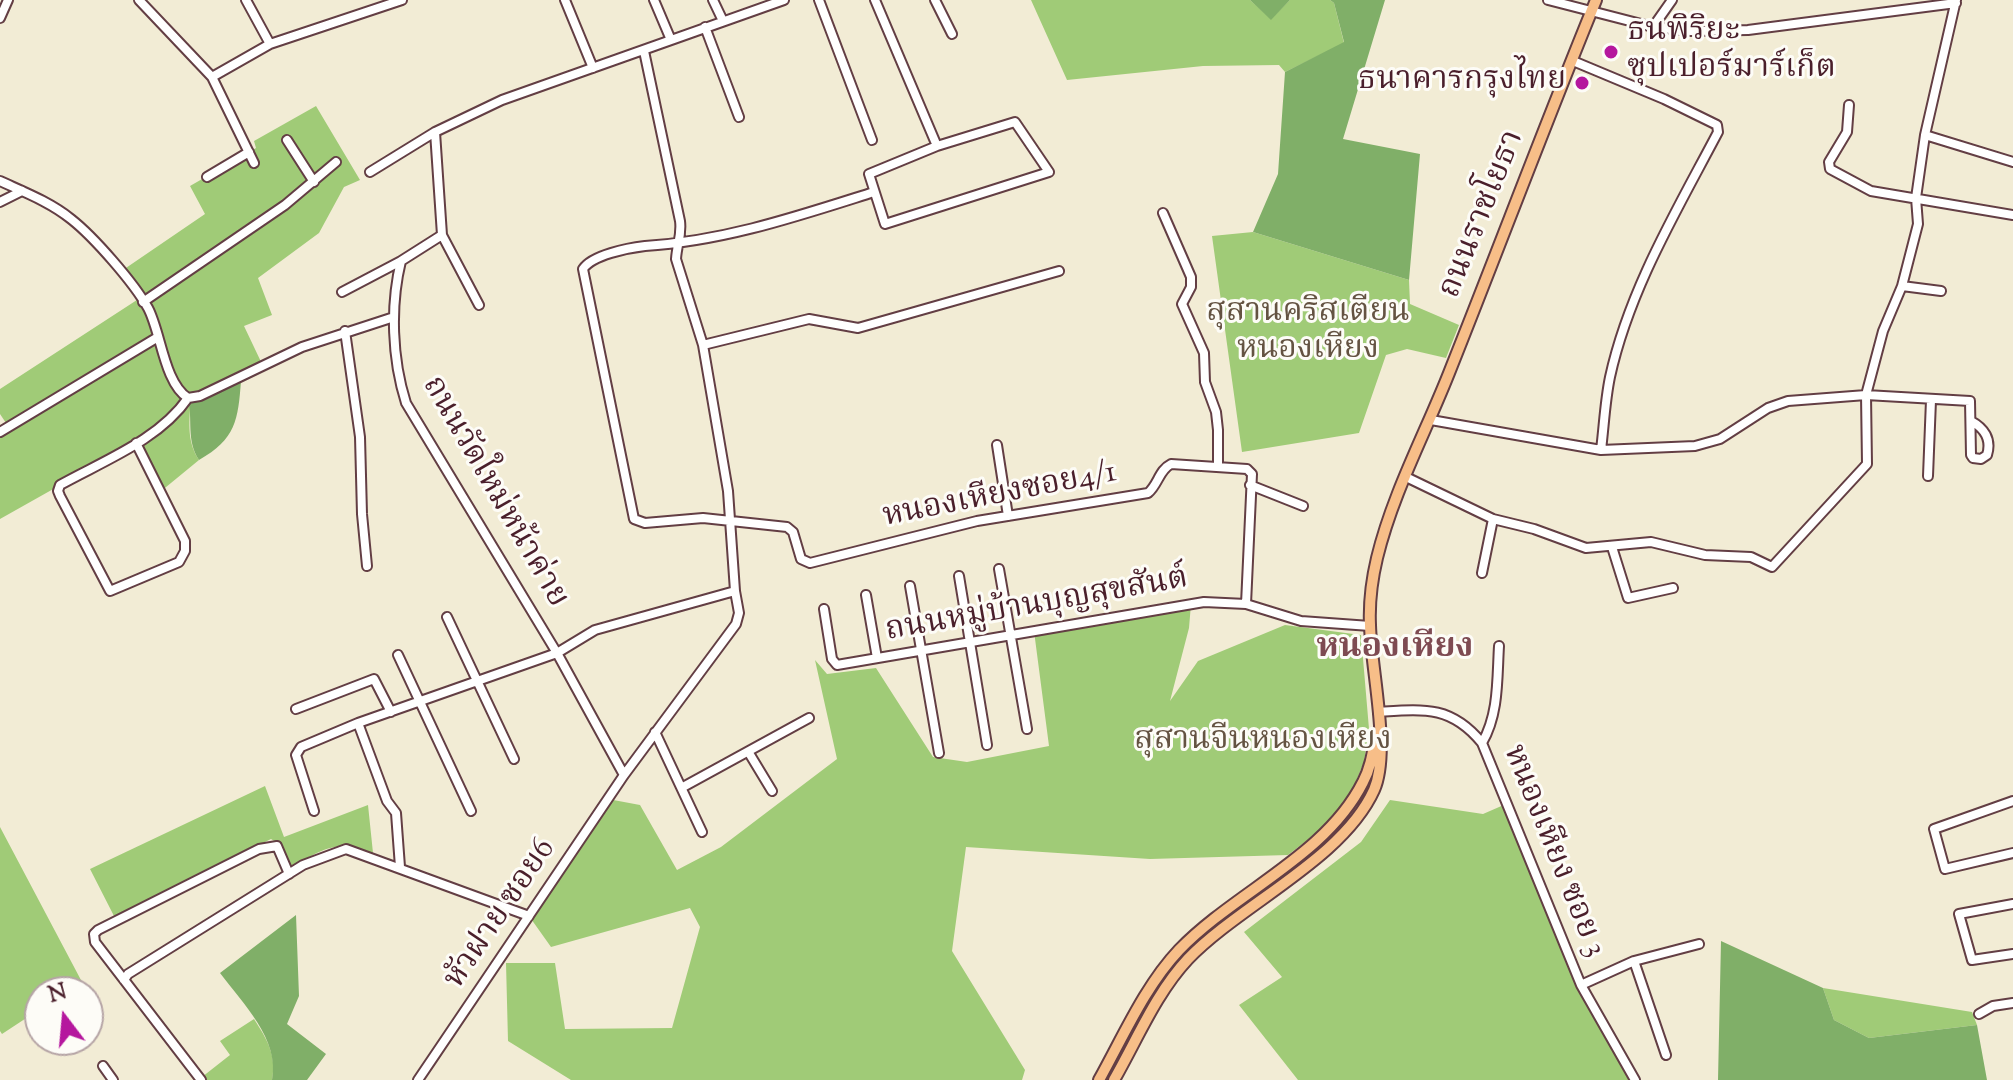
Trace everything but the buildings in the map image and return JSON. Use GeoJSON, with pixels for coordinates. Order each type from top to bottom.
{"type":"FeatureCollection","features":[{"type":"Feature","properties":{"kind":"main road","name":"ถนนราชโยธา"},"geometry":{"type":"LineString","coordinates":[[1378,725],[1370,626],[1377,557],[1389,519],[1594,5]]}},
{"type":"Feature","properties":{"kind":"main road"},"geometry":{"type":"LineString","coordinates":[[1099,1080],[1160,973],[1179,950],[1327,832],[1353,801],[1365,780],[1378,725]]}},
{"type":"Feature","properties":{"kind":"main road"},"geometry":{"type":"LineString","coordinates":[[1114,1080],[1171,980],[1188,959],[1336,841],[1366,807],[1376,786],[1381,749],[1378,725]]}},
{"type":"Feature","properties":{"kind":"main road"},"geometry":{"type":"LineString","coordinates":[[1327,832],[1336,841]]}},
{"type":"Feature","properties":{"kind":"street"},"geometry":{"type":"LineString","coordinates":[[0,18],[8,0]]}},
{"type":"Feature","properties":{"kind":"street"},"geometry":{"type":"LineString","coordinates":[[139,0],[212,77],[254,163]]}},
{"type":"Feature","properties":{"kind":"street"},"geometry":{"type":"LineString","coordinates":[[246,0],[270,44]]}},
{"type":"Feature","properties":{"kind":"street"},"geometry":{"type":"LineString","coordinates":[[212,77],[270,44],[402,0]]}},
{"type":"Feature","properties":{"kind":"street"},"geometry":{"type":"LineString","coordinates":[[565,0],[593,68]]}},
{"type":"Feature","properties":{"kind":"street"},"geometry":{"type":"LineString","coordinates":[[654,0],[671,40]]}},
{"type":"Feature","properties":{"kind":"street"},"geometry":{"type":"LineString","coordinates":[[713,0],[723,21]]}},
{"type":"Feature","properties":{"kind":"street"},"geometry":{"type":"LineString","coordinates":[[819,0],[872,140]]}},
{"type":"Feature","properties":{"kind":"street"},"geometry":{"type":"LineString","coordinates":[[875,0],[937,146]]}},
{"type":"Feature","properties":{"kind":"street"},"geometry":{"type":"LineString","coordinates":[[935,0],[952,34]]}},
{"type":"Feature","properties":{"kind":"street"},"geometry":{"type":"LineString","coordinates":[[1406,477],[1493,519],[1534,529],[1586,548],[1651,542],[1705,555],[1751,557],[1772,567],[1867,464],[1866,395],[1883,331],[1902,286],[1918,224],[1916,198],[1925,135],[1956,1],[1748,30],[1691,31],[1653,27],[1594,5],[1548,0]]}},
{"type":"Feature","properties":{"kind":"street"},"geometry":{"type":"LineString","coordinates":[[1653,27],[1672,0]]}},
{"type":"Feature","properties":{"kind":"street"},"geometry":{"type":"LineString","coordinates":[[370,172],[435,132],[502,100],[780,1]]}},
{"type":"Feature","properties":{"kind":"street"},"geometry":{"type":"LineString","coordinates":[[705,27],[739,117]]}},
{"type":"Feature","properties":{"kind":"street","name":"หัวฝาย ซอย6"},"geometry":{"type":"LineString","coordinates":[[418,1080],[624,775],[736,624],[739,613],[728,491],[703,345],[676,259],[677,244],[682,236],[680,221],[644,51]]}},
{"type":"Feature","properties":{"kind":"street"},"geometry":{"type":"LineString","coordinates":[[1573,61],[1691,112],[1717,125],[1718,132],[1663,234],[1622,333],[1609,379],[1601,450]]}},
{"type":"Feature","properties":{"kind":"street"},"geometry":{"type":"LineString","coordinates":[[1849,105],[1847,132],[1829,162],[1830,169],[1871,191],[2013,215]]}},
{"type":"Feature","properties":{"kind":"street"},"geometry":{"type":"LineString","coordinates":[[1015,122],[1049,172],[885,224],[869,174],[937,146],[1015,122]]}},
{"type":"Feature","properties":{"kind":"street"},"geometry":{"type":"LineString","coordinates":[[435,132],[442,235],[479,305]]}},
{"type":"Feature","properties":{"kind":"street"},"geometry":{"type":"LineString","coordinates":[[1925,135],[2013,162]]}},
{"type":"Feature","properties":{"kind":"street"},"geometry":{"type":"LineString","coordinates":[[287,140],[314,182]]}},
{"type":"Feature","properties":{"kind":"street"},"geometry":{"type":"LineString","coordinates":[[207,177],[249,152]]}},
{"type":"Feature","properties":{"kind":"street"},"geometry":{"type":"LineString","coordinates":[[143,302],[285,205],[336,162]]}},
{"type":"Feature","properties":{"kind":"street"},"geometry":{"type":"LineString","coordinates":[[0,181],[71,219],[108,257],[143,302],[178,389],[188,398]]}},
{"type":"Feature","properties":{"kind":"street"},"geometry":{"type":"LineString","coordinates":[[0,202],[22,191]]}},
{"type":"Feature","properties":{"kind":"street"},"geometry":{"type":"LineString","coordinates":[[731,521],[703,518],[645,523],[634,519],[583,269],[588,261],[624,248],[731,236],[874,192]]}},
{"type":"Feature","properties":{"kind":"street"},"geometry":{"type":"LineString","coordinates":[[1163,213],[1191,277],[1191,287],[1182,304],[1204,353],[1205,382],[1216,412],[1218,467]]}},
{"type":"Feature","properties":{"kind":"street"},"geometry":{"type":"LineString","coordinates":[[342,292],[442,235]]}},
{"type":"Feature","properties":{"kind":"street","name":"ถนนวัดใหม่หน้าค่าย"},"geometry":{"type":"LineString","coordinates":[[401,261],[394,317],[400,384],[406,403],[557,653],[624,775]]}},
{"type":"Feature","properties":{"kind":"street"},"geometry":{"type":"LineString","coordinates":[[703,345],[809,319],[858,328],[1059,271]]}},
{"type":"Feature","properties":{"kind":"street"},"geometry":{"type":"LineString","coordinates":[[1902,286],[1941,291]]}},
{"type":"Feature","properties":{"kind":"street"},"geometry":{"type":"LineString","coordinates":[[136,443],[185,541],[185,551],[179,562],[110,591],[58,491],[60,485],[136,443],[175,416],[188,398],[200,396],[302,347],[394,317]]}},
{"type":"Feature","properties":{"kind":"street"},"geometry":{"type":"LineString","coordinates":[[345,331],[360,437],[367,566]]}},
{"type":"Feature","properties":{"kind":"street"},"geometry":{"type":"LineString","coordinates":[[0,432],[158,337]]}},
{"type":"Feature","properties":{"kind":"street"},"geometry":{"type":"LineString","coordinates":[[1431,420],[1601,450],[1695,446],[1720,439],[1768,408],[1788,401],[1866,395],[1970,401],[1971,421]]}},
{"type":"Feature","properties":{"kind":"street"},"geometry":{"type":"LineString","coordinates":[[1928,476],[1931,400]]}},
{"type":"Feature","properties":{"kind":"street"},"geometry":{"type":"LineString","coordinates":[[997,445],[1008,516]]}},
{"type":"Feature","properties":{"kind":"street","name":"หนองเหียงซอย4/1"},"geometry":{"type":"LineString","coordinates":[[731,521],[787,527],[793,532],[801,559],[810,563],[977,521],[1148,493],[1155,487],[1164,468],[1171,464],[1247,469],[1252,474],[1250,485]]}},
{"type":"Feature","properties":{"kind":"street"},"geometry":{"type":"LineString","coordinates":[[1246,604],[1250,485],[1303,506]]}},
{"type":"Feature","properties":{"kind":"street"},"geometry":{"type":"LineString","coordinates":[[1482,573],[1493,519]]}},
{"type":"Feature","properties":{"kind":"street"},"geometry":{"type":"LineString","coordinates":[[1612,547],[1628,598],[1673,588]]}},
{"type":"Feature","properties":{"kind":"street"},"geometry":{"type":"LineString","coordinates":[[999,569],[1027,729]]}},
{"type":"Feature","properties":{"kind":"street"},"geometry":{"type":"LineString","coordinates":[[959,576],[987,745]]}},
{"type":"Feature","properties":{"kind":"street"},"geometry":{"type":"LineString","coordinates":[[910,586],[939,753]]}},
{"type":"Feature","properties":{"kind":"street"},"geometry":{"type":"LineString","coordinates":[[314,811],[297,751],[358,723],[557,653],[595,630],[735,591]]}},
{"type":"Feature","properties":{"kind":"street"},"geometry":{"type":"LineString","coordinates":[[866,595],[877,658]]}},
{"type":"Feature","properties":{"kind":"street","name":"ถนนหมู่บ้านบุญสุขสันต์"},"geometry":{"type":"LineString","coordinates":[[824,609],[832,659],[837,665],[1204,602],[1246,604],[1301,621],[1370,626]]}},
{"type":"Feature","properties":{"kind":"street"},"geometry":{"type":"LineString","coordinates":[[447,617],[514,759]]}},
{"type":"Feature","properties":{"kind":"street"},"geometry":{"type":"LineString","coordinates":[[1482,743],[1490,729],[1494,712],[1499,646]]}},
{"type":"Feature","properties":{"kind":"street"},"geometry":{"type":"LineString","coordinates":[[398,655],[471,811]]}},
{"type":"Feature","properties":{"kind":"street"},"geometry":{"type":"LineString","coordinates":[[296,709],[374,679],[391,712]]}},
{"type":"Feature","properties":{"kind":"street","name":"หนองเหียง ซอย 3"},"geometry":{"type":"LineString","coordinates":[[1378,712],[1428,709],[1441,712],[1470,729],[1482,743],[1581,985],[1635,1080]]}},
{"type":"Feature","properties":{"kind":"street"},"geometry":{"type":"LineString","coordinates":[[683,787],[809,718]]}},
{"type":"Feature","properties":{"kind":"street"},"geometry":{"type":"LineString","coordinates":[[358,723],[387,801],[396,813],[400,867]]}},
{"type":"Feature","properties":{"kind":"street"},"geometry":{"type":"LineString","coordinates":[[655,732],[702,832]]}},
{"type":"Feature","properties":{"kind":"street"},"geometry":{"type":"LineString","coordinates":[[749,753],[772,791]]}},
{"type":"Feature","properties":{"kind":"street"},"geometry":{"type":"LineString","coordinates":[[2013,801],[1934,829],[1945,869],[2013,853]]}},
{"type":"Feature","properties":{"kind":"street"},"geometry":{"type":"LineString","coordinates":[[201,1080],[95,942],[94,934],[274,844],[289,874]]}},
{"type":"Feature","properties":{"kind":"street"},"geometry":{"type":"LineString","coordinates":[[124,980],[128,974],[289,874],[314,860],[346,849],[529,916]]}},
{"type":"Feature","properties":{"kind":"street"},"geometry":{"type":"LineString","coordinates":[[2013,904],[1959,914],[1972,960],[2013,954]]}},
{"type":"Feature","properties":{"kind":"street"},"geometry":{"type":"LineString","coordinates":[[1581,985],[1634,961],[1699,944]]}},
{"type":"Feature","properties":{"kind":"street"},"geometry":{"type":"LineString","coordinates":[[1634,961],[1666,1055]]}},
{"type":"Feature","properties":{"kind":"street"},"geometry":{"type":"LineString","coordinates":[[1979,1014],[1993,1006],[2013,1003]]}},
{"type":"Feature","properties":{"kind":"street"},"geometry":{"type":"LineString","coordinates":[[103,1066],[113,1080]]}},
{"type":"Feature","properties":{"kind":"green space"},"geometry":{"type":"Polygon","coordinates":[[[1031,0],[1250,0],[1271,19],[1290,0],[1330,0],[1334,3],[1344,43],[1285,72],[1279,65],[1203,66],[1067,80],[1031,0]]]}},
{"type":"Feature","properties":{"kind":"green space"},"geometry":{"type":"Polygon","coordinates":[[[1250,0],[1290,0],[1271,20],[1250,0]]]}},
{"type":"Feature","properties":{"kind":"green space"},"geometry":{"type":"Polygon","coordinates":[[[1330,0],[1385,0],[1343,139],[1420,154],[1409,280],[1253,232],[1278,174],[1285,72],[1344,42],[1334,3],[1330,0]]]}},
{"type":"Feature","properties":{"kind":"green space"},"geometry":{"type":"Polygon","coordinates":[[[316,106],[360,180],[344,187],[319,233],[258,278],[272,315],[244,326],[263,366],[190,408],[191,441],[199,460],[160,492],[135,443],[0,519],[0,432],[8,426],[0,414],[0,389],[140,298],[120,272],[205,214],[190,186],[256,148],[254,141],[316,106]]]}},
{"type":"Feature","properties":{"kind":"green space","name":"สุสานคริสเตียน หนองเหียง"},"geometry":{"type":"Polygon","coordinates":[[[1253,232],[1409,280],[1410,304],[1459,325],[1446,358],[1407,349],[1386,355],[1359,433],[1242,452],[1212,236],[1253,232]]]}},
{"type":"Feature","properties":{"kind":"green space"},"geometry":{"type":"Polygon","coordinates":[[[238,378],[241,381],[240,395],[233,427],[221,444],[199,460],[191,437],[188,398],[238,378]]]}},
{"type":"Feature","properties":{"kind":"green space","name":"สุสานจีนหนองเหียง"},"geometry":{"type":"Polygon","coordinates":[[[1191,604],[1189,628],[1170,701],[1198,661],[1285,625],[1361,635],[1369,729],[1364,762],[1352,791],[1331,822],[1288,855],[1150,859],[966,847],[952,951],[1025,1070],[1022,1080],[571,1080],[508,1041],[506,963],[555,963],[565,1029],[672,1028],[700,927],[690,908],[551,947],[529,916],[608,799],[640,805],[677,870],[721,847],[837,759],[815,660],[827,674],[876,668],[933,757],[967,762],[1049,746],[1034,631],[1191,604]]]}},
{"type":"Feature","properties":{"kind":"green space"},"geometry":{"type":"Polygon","coordinates":[[[265,786],[284,837],[368,805],[373,853],[339,846],[321,851],[290,867],[279,844],[271,839],[114,916],[90,869],[265,786]]]}},
{"type":"Feature","properties":{"kind":"green space"},"geometry":{"type":"Polygon","coordinates":[[[1390,800],[1483,814],[1506,804],[1585,991],[1635,1080],[1298,1080],[1239,1005],[1282,977],[1244,932],[1361,842],[1390,800]]]}},
{"type":"Feature","properties":{"kind":"green space"},"geometry":{"type":"Polygon","coordinates":[[[0,827],[79,976],[24,976],[24,1020],[2,1034],[0,827]]]}},
{"type":"Feature","properties":{"kind":"green space"},"geometry":{"type":"Polygon","coordinates":[[[296,915],[299,996],[287,1024],[326,1054],[307,1080],[272,1080],[273,1065],[265,1036],[220,973],[296,915]]]}},
{"type":"Feature","properties":{"kind":"green space"},"geometry":{"type":"Polygon","coordinates":[[[1721,941],[1823,988],[1834,1020],[1869,1038],[1977,1025],[1987,1080],[1718,1080],[1721,941]]]}},
{"type":"Feature","properties":{"kind":"green space"},"geometry":{"type":"Polygon","coordinates":[[[1823,988],[1972,1012],[1977,1025],[1869,1038],[1834,1020],[1823,988]]]}},
{"type":"Feature","properties":{"kind":"green space"},"geometry":{"type":"Polygon","coordinates":[[[254,1019],[270,1048],[272,1080],[205,1080],[202,1077],[230,1055],[220,1041],[254,1019]]]}},
{"type":"Feature","properties":{"kind":"place","name":"ธนพิริยะ ซุปเปอร์มาร์เก็ต"},"geometry":{"type":"Point","coordinates":[1611,52]}},
{"type":"Feature","properties":{"kind":"place","name":"ธนาคารกรุงไทย"},"geometry":{"type":"Point","coordinates":[1582,83]}},
{"type":"Feature","properties":{"kind":"district","name":"หนองเหียง"},"geometry":{"type":"Point","coordinates":[1395,650]}}]}
